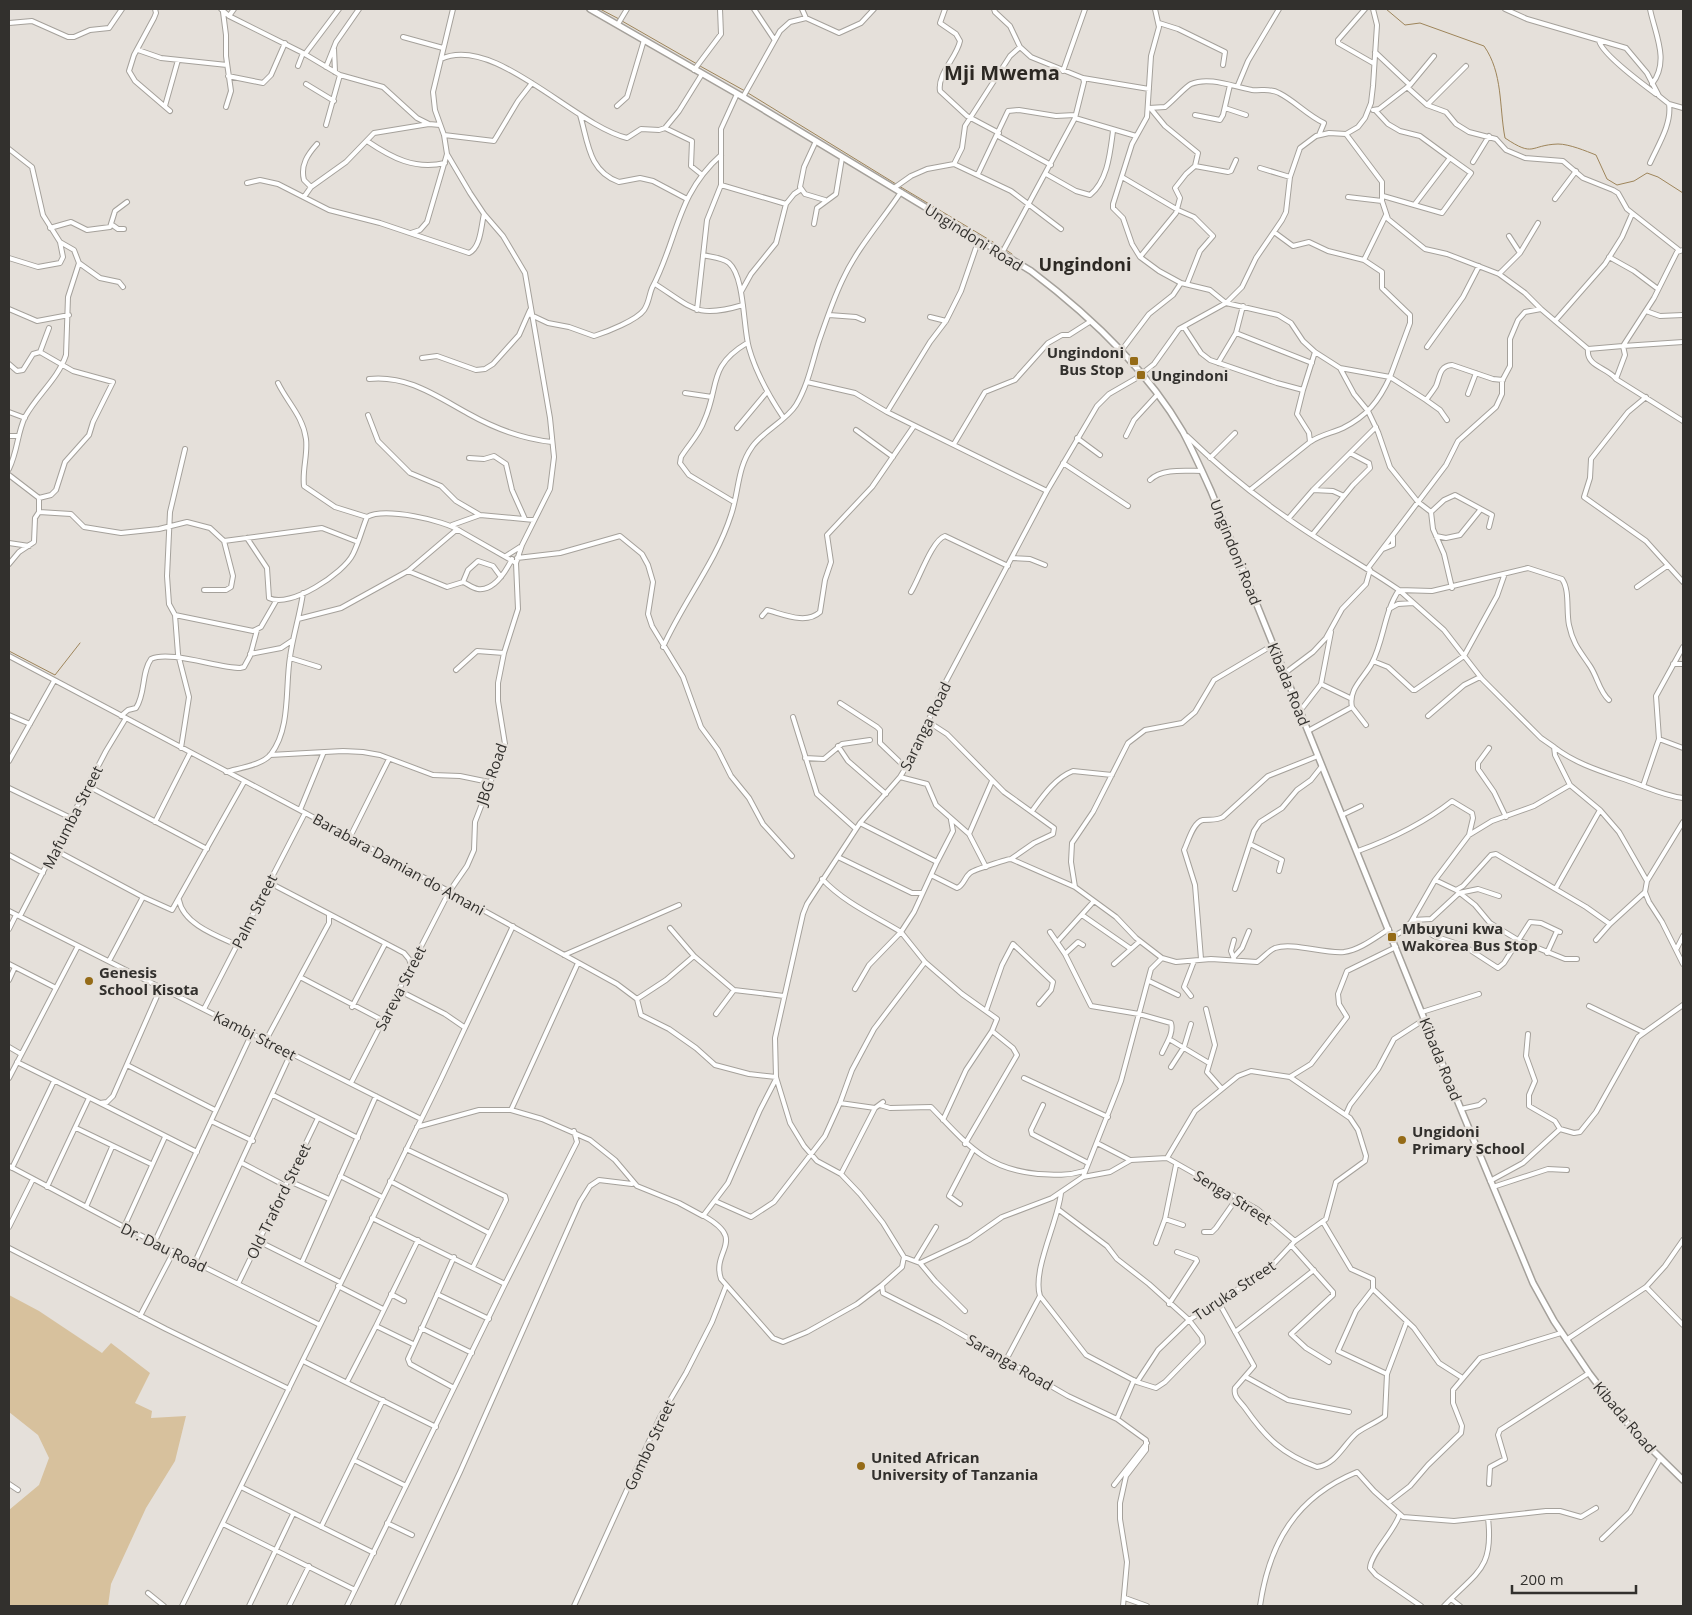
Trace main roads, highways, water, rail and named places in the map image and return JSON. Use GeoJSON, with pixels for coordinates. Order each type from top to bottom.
{"type":"FeatureCollection","features":[{"type":"Feature","properties":{"kind":"main road","name":"Ungindoni Road"},"geometry":{"type":"LineString","coordinates":[[590,9],[743,97],[842,158],[979,238],[1058,292],[1091,321],[1121,351],[1141,375],[1182,431],[1202,471],[1267,632]]}},
{"type":"Feature","properties":{"kind":"main road","name":"Kibada Road"},"geometry":{"type":"LineString","coordinates":[[1267,632],[1533,1283],[1561,1333],[1622,1417],[1660,1459],[1683,1480]]}},
{"type":"Feature","properties":{"kind":"waterway"},"geometry":{"type":"LineString","coordinates":[[600,9],[619,19]]}},
{"type":"Feature","properties":{"kind":"waterway"},"geometry":{"type":"LineString","coordinates":[[1386,9],[1405,25],[1420,23],[1484,46],[1490,56],[1497,79],[1505,138],[1527,149],[1558,144],[1572,146],[1596,155],[1607,179],[1617,185],[1634,181],[1647,173],[1658,177],[1683,193]]}},
{"type":"Feature","properties":{"kind":"waterway"},"geometry":{"type":"LineString","coordinates":[[622,21],[697,64]]}},
{"type":"Feature","properties":{"kind":"waterway"},"geometry":{"type":"LineString","coordinates":[[700,66],[745,91]]}},
{"type":"Feature","properties":{"kind":"waterway"},"geometry":{"type":"LineString","coordinates":[[748,93],[896,184]]}},
{"type":"Feature","properties":{"kind":"waterway"},"geometry":{"type":"LineString","coordinates":[[899,186],[1003,248]]}},
{"type":"Feature","properties":{"kind":"waterway"},"geometry":{"type":"LineString","coordinates":[[1006,250],[1012,254]]}},
{"type":"Feature","properties":{"kind":"waterway"},"geometry":{"type":"LineString","coordinates":[[9,651],[55,675],[80,643]]}},
{"type":"Feature","properties":{"kind":"place","name":"Ungindoni Bus Stop"},"geometry":{"type":"Point","coordinates":[1134,361]}},
{"type":"Feature","properties":{"kind":"place","name":"Ungindoni"},"geometry":{"type":"Point","coordinates":[1141,375]}},
{"type":"Feature","properties":{"kind":"place","name":"Mbuyuni kwa Wakorea Bus Stop"},"geometry":{"type":"Point","coordinates":[1392,937]}},
{"type":"Feature","properties":{"kind":"place","name":"Genesis School Kisota"},"geometry":{"type":"Point","coordinates":[89,981]}},
{"type":"Feature","properties":{"kind":"place","name":"Ungidoni Primary School"},"geometry":{"type":"Point","coordinates":[1402,1140]}},
{"type":"Feature","properties":{"kind":"place","name":"United African University of Tanzania"},"geometry":{"type":"Point","coordinates":[861,1466]}},
{"type":"Feature","properties":{"kind":"district","name":"Mji Mwema"},"geometry":{"type":"Point","coordinates":[1002,72]}},
{"type":"Feature","properties":{"kind":"district","name":"Ungindoni"},"geometry":{"type":"Point","coordinates":[1085,264]}}]}
